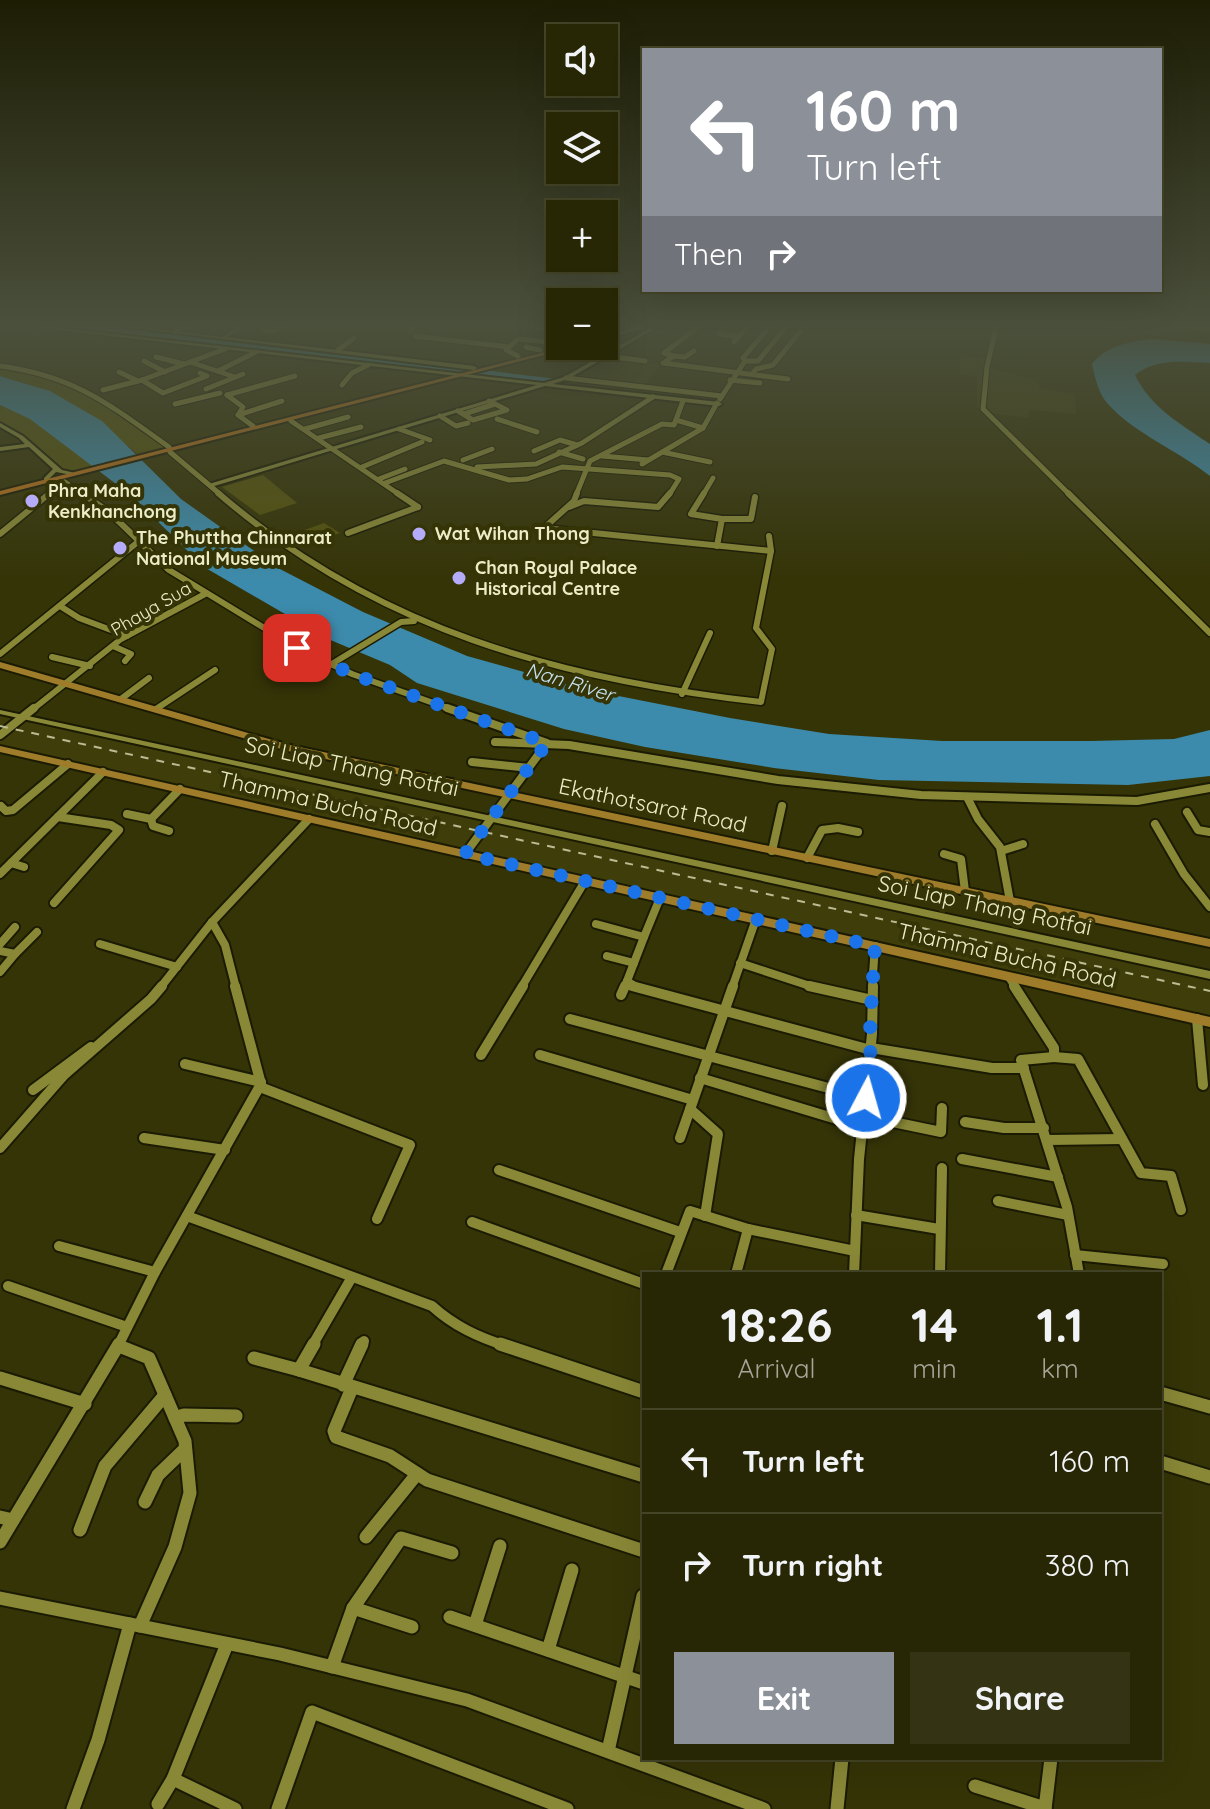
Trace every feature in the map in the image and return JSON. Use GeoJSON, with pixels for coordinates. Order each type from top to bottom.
{"type":"FeatureCollection","features":[{"type":"Feature","properties":{"kind":"main road"},"geometry":{"type":"LineString","coordinates":[[0,492],[316,411]]}},
{"type":"Feature","properties":{"kind":"main road"},"geometry":{"type":"LineString","coordinates":[[166,450],[318,411]]}},
{"type":"Feature","properties":{"kind":"main road","name":"Ekathotsarot Road"},"geometry":{"type":"LineString","coordinates":[[0,665],[288,748],[1210,943]]}},
{"type":"Feature","properties":{"kind":"main road","name":"Thamma Bucha Road"},"geometry":{"type":"LineString","coordinates":[[0,749],[1204,1020]]}},
{"type":"Feature","properties":{"kind":"street"},"geometry":{"type":"LineString","coordinates":[[119,411],[295,554],[402,618],[419,620],[596,677],[682,694],[761,702],[772,649],[756,628],[771,551],[769,536]]}},
{"type":"Feature","properties":{"kind":"street"},"geometry":{"type":"LineString","coordinates":[[238,415],[240,411]]}},
{"type":"Feature","properties":{"kind":"street"},"geometry":{"type":"LineString","coordinates":[[238,415],[247,411]]}},
{"type":"Feature","properties":{"kind":"street"},"geometry":{"type":"LineString","coordinates":[[211,485],[440,416],[459,412],[473,420],[502,411]]}},
{"type":"Feature","properties":{"kind":"street"},"geometry":{"type":"LineString","coordinates":[[382,481],[446,454],[482,469],[510,463],[527,466],[578,445],[630,411]]}},
{"type":"Feature","properties":{"kind":"street"},"geometry":{"type":"LineString","coordinates":[[569,507],[590,461],[662,424],[674,425],[679,411]]}},
{"type":"Feature","properties":{"kind":"street"},"geometry":{"type":"LineString","coordinates":[[642,464],[703,428],[713,411]]}},
{"type":"Feature","properties":{"kind":"street"},"geometry":{"type":"LineString","coordinates":[[985,411],[1210,633]]}},
{"type":"Feature","properties":{"kind":"street"},"geometry":{"type":"LineString","coordinates":[[459,412],[478,424],[508,415]]}},
{"type":"Feature","properties":{"kind":"street"},"geometry":{"type":"LineString","coordinates":[[238,415],[253,426]]}},
{"type":"Feature","properties":{"kind":"street"},"geometry":{"type":"LineString","coordinates":[[440,416],[456,426],[468,423]]}},
{"type":"Feature","properties":{"kind":"street"},"geometry":{"type":"LineString","coordinates":[[305,429],[348,417]]}},
{"type":"Feature","properties":{"kind":"street"},"geometry":{"type":"LineString","coordinates":[[288,419],[418,507],[348,533]]}},
{"type":"Feature","properties":{"kind":"street"},"geometry":{"type":"LineString","coordinates":[[497,419],[537,432]]}},
{"type":"Feature","properties":{"kind":"street"},"geometry":{"type":"LineString","coordinates":[[676,420],[703,428]]}},
{"type":"Feature","properties":{"kind":"street"},"geometry":{"type":"LineString","coordinates":[[0,425],[30,445],[108,511],[169,570],[205,594]]}},
{"type":"Feature","properties":{"kind":"street"},"geometry":{"type":"LineString","coordinates":[[319,438],[361,427]]}},
{"type":"Feature","properties":{"kind":"street"},"geometry":{"type":"LineString","coordinates":[[399,429],[430,440]]}},
{"type":"Feature","properties":{"kind":"street"},"geometry":{"type":"LineString","coordinates":[[534,451],[560,440],[578,445]]}},
{"type":"Feature","properties":{"kind":"street"},"geometry":{"type":"LineString","coordinates":[[362,467],[422,442]]}},
{"type":"Feature","properties":{"kind":"street"},"geometry":{"type":"LineString","coordinates":[[0,449],[30,445]]}},
{"type":"Feature","properties":{"kind":"street"},"geometry":{"type":"LineString","coordinates":[[463,460],[492,449]]}},
{"type":"Feature","properties":{"kind":"street"},"geometry":{"type":"LineString","coordinates":[[559,452],[583,459]]}},
{"type":"Feature","properties":{"kind":"street"},"geometry":{"type":"LineString","coordinates":[[662,452],[710,462]]}},
{"type":"Feature","properties":{"kind":"street"},"geometry":{"type":"LineString","coordinates":[[600,456],[649,460]]}},
{"type":"Feature","properties":{"kind":"street"},"geometry":{"type":"LineString","coordinates":[[382,481],[444,461],[509,480],[527,479],[554,467],[670,475],[679,479],[658,507],[584,501],[569,507],[544,528],[771,551]]}},
{"type":"Feature","properties":{"kind":"street"},"geometry":{"type":"LineString","coordinates":[[51,480],[56,469]]}},
{"type":"Feature","properties":{"kind":"street"},"geometry":{"type":"LineString","coordinates":[[0,534],[68,477]]}},
{"type":"Feature","properties":{"kind":"street"},"geometry":{"type":"LineString","coordinates":[[713,478],[691,514],[722,519],[751,519],[755,497]]}},
{"type":"Feature","properties":{"kind":"street"},"geometry":{"type":"LineString","coordinates":[[717,546],[722,519]]}},
{"type":"Feature","properties":{"kind":"street"},"geometry":{"type":"LineString","coordinates":[[0,654],[139,541]]}},
{"type":"Feature","properties":{"kind":"street","name":"Phaya Sua"},"geometry":{"type":"LineString","coordinates":[[0,735],[127,636],[205,594],[330,665],[547,743]]}},
{"type":"Feature","properties":{"kind":"street"},"geometry":{"type":"LineString","coordinates":[[60,606],[79,618],[127,636]]}},
{"type":"Feature","properties":{"kind":"street"},"geometry":{"type":"LineString","coordinates":[[330,665],[402,618]]}},
{"type":"Feature","properties":{"kind":"street"},"geometry":{"type":"LineString","coordinates":[[682,694],[710,633]]}},
{"type":"Feature","properties":{"kind":"street"},"geometry":{"type":"LineString","coordinates":[[113,646],[130,653],[125,661]]}},
{"type":"Feature","properties":{"kind":"street"},"geometry":{"type":"LineString","coordinates":[[52,657],[90,666]]}},
{"type":"Feature","properties":{"kind":"street"},"geometry":{"type":"LineString","coordinates":[[156,709],[215,670]]}},
{"type":"Feature","properties":{"kind":"street"},"geometry":{"type":"LineString","coordinates":[[121,699],[149,678]]}},
{"type":"Feature","properties":{"kind":"street","name":"Soi Liap Thang Rotfai"},"geometry":{"type":"LineString","coordinates":[[0,712],[492,816],[1210,975]]}},
{"type":"Feature","properties":{"kind":"street"},"geometry":{"type":"LineString","coordinates":[[495,742],[547,743],[778,780],[967,797],[1137,801],[1210,788]]}},
{"type":"Feature","properties":{"kind":"street"},"geometry":{"type":"LineString","coordinates":[[465,854],[547,743]]}},
{"type":"Feature","properties":{"kind":"street"},"geometry":{"type":"LineString","coordinates":[[472,762],[529,768]]}},
{"type":"Feature","properties":{"kind":"street"},"geometry":{"type":"LineString","coordinates":[[1,806],[5,810],[13,810],[68,764]]}},
{"type":"Feature","properties":{"kind":"street"},"geometry":{"type":"LineString","coordinates":[[0,874],[103,772]]}},
{"type":"Feature","properties":{"kind":"street"},"geometry":{"type":"LineString","coordinates":[[151,819],[180,789]]}},
{"type":"Feature","properties":{"kind":"street"},"geometry":{"type":"LineString","coordinates":[[967,797],[978,819],[1001,851],[1010,901]]}},
{"type":"Feature","properties":{"kind":"street"},"geometry":{"type":"LineString","coordinates":[[772,851],[782,806]]}},
{"type":"Feature","properties":{"kind":"street"},"geometry":{"type":"LineString","coordinates":[[1187,812],[1198,830],[1210,832]]}},
{"type":"Feature","properties":{"kind":"street"},"geometry":{"type":"LineString","coordinates":[[127,814],[151,819]]}},
{"type":"Feature","properties":{"kind":"street"},"geometry":{"type":"LineString","coordinates":[[54,903],[119,830],[111,825],[58,817]]}},
{"type":"Feature","properties":{"kind":"street"},"geometry":{"type":"LineString","coordinates":[[151,819],[153,826],[169,831]]}},
{"type":"Feature","properties":{"kind":"street"},"geometry":{"type":"LineString","coordinates":[[0,1148],[64,1075],[151,999],[212,922],[309,819]]}},
{"type":"Feature","properties":{"kind":"street"},"geometry":{"type":"LineString","coordinates":[[1155,824],[1184,874],[1210,907]]}},
{"type":"Feature","properties":{"kind":"street"},"geometry":{"type":"LineString","coordinates":[[807,858],[822,830],[838,828],[858,832]]}},
{"type":"Feature","properties":{"kind":"street"},"geometry":{"type":"LineString","coordinates":[[1001,851],[1023,844]]}},
{"type":"Feature","properties":{"kind":"street"},"geometry":{"type":"LineString","coordinates":[[944,854],[961,859],[965,891]]}},
{"type":"Feature","properties":{"kind":"street"},"geometry":{"type":"LineString","coordinates":[[11,863],[24,867]]}},
{"type":"Feature","properties":{"kind":"street"},"geometry":{"type":"LineString","coordinates":[[481,1055],[585,881]]}},
{"type":"Feature","properties":{"kind":"street"},"geometry":{"type":"LineString","coordinates":[[621,995],[660,898]]}},
{"type":"Feature","properties":{"kind":"street"},"geometry":{"type":"LineString","coordinates":[[680,1138],[756,919]]}},
{"type":"Feature","properties":{"kind":"street"},"geometry":{"type":"LineString","coordinates":[[0,1542],[7,1518],[85,1404],[119,1346],[155,1272],[260,1084],[225,945],[212,922]]}},
{"type":"Feature","properties":{"kind":"street"},"geometry":{"type":"LineString","coordinates":[[596,924],[644,937]]}},
{"type":"Feature","properties":{"kind":"street"},"geometry":{"type":"LineString","coordinates":[[0,944],[15,927]]}},
{"type":"Feature","properties":{"kind":"street"},"geometry":{"type":"LineString","coordinates":[[0,972],[37,932]]}},
{"type":"Feature","properties":{"kind":"street"},"geometry":{"type":"LineString","coordinates":[[100,944],[177,967]]}},
{"type":"Feature","properties":{"kind":"street"},"geometry":{"type":"LineString","coordinates":[[854,1272],[863,1121],[871,1049],[875,946]]}},
{"type":"Feature","properties":{"kind":"street"},"geometry":{"type":"LineString","coordinates":[[0,951],[15,954]]}},
{"type":"Feature","properties":{"kind":"street"},"geometry":{"type":"LineString","coordinates":[[607,956],[634,963]]}},
{"type":"Feature","properties":{"kind":"street"},"geometry":{"type":"LineString","coordinates":[[740,963],[814,987],[872,1000]]}},
{"type":"Feature","properties":{"kind":"street"},"geometry":{"type":"LineString","coordinates":[[1009,977],[1049,1037],[1054,1057]]}},
{"type":"Feature","properties":{"kind":"street"},"geometry":{"type":"LineString","coordinates":[[627,981],[632,986],[657,995],[871,1049],[992,1068],[1024,1068]]}},
{"type":"Feature","properties":{"kind":"street"},"geometry":{"type":"LineString","coordinates":[[570,1019],[866,1098]]}},
{"type":"Feature","properties":{"kind":"street"},"geometry":{"type":"LineString","coordinates":[[1203,1085],[1204,1020]]}},
{"type":"Feature","properties":{"kind":"street"},"geometry":{"type":"LineString","coordinates":[[33,1090],[67,1062],[100,1044]]}},
{"type":"Feature","properties":{"kind":"street"},"geometry":{"type":"LineString","coordinates":[[540,1055],[692,1104],[718,1134],[705,1216]]}},
{"type":"Feature","properties":{"kind":"street"},"geometry":{"type":"LineString","coordinates":[[1079,1272],[1068,1215],[1048,1140],[1021,1060],[1054,1057],[1078,1059],[1141,1173],[1171,1176],[1181,1210]]}},
{"type":"Feature","properties":{"kind":"street"},"geometry":{"type":"LineString","coordinates":[[185,1064],[260,1084],[410,1145],[377,1219]]}},
{"type":"Feature","properties":{"kind":"street"},"geometry":{"type":"LineString","coordinates":[[700,1078],[863,1121],[941,1132],[942,1108]]}},
{"type":"Feature","properties":{"kind":"street"},"geometry":{"type":"LineString","coordinates":[[965,1122],[1004,1128],[1044,1128]]}},
{"type":"Feature","properties":{"kind":"street"},"geometry":{"type":"LineString","coordinates":[[144,1138],[225,1150]]}},
{"type":"Feature","properties":{"kind":"street"},"geometry":{"type":"LineString","coordinates":[[1048,1140],[1122,1139]]}},
{"type":"Feature","properties":{"kind":"street"},"geometry":{"type":"LineString","coordinates":[[962,1159],[1058,1177]]}},
{"type":"Feature","properties":{"kind":"street"},"geometry":{"type":"LineString","coordinates":[[940,1272],[942,1168]]}},
{"type":"Feature","properties":{"kind":"street"},"geometry":{"type":"LineString","coordinates":[[499,1170],[680,1232]]}},
{"type":"Feature","properties":{"kind":"street"},"geometry":{"type":"LineString","coordinates":[[998,1201],[1068,1215]]}},
{"type":"Feature","properties":{"kind":"street"},"geometry":{"type":"LineString","coordinates":[[667,1272],[690,1211],[748,1229],[855,1251]]}},
{"type":"Feature","properties":{"kind":"street"},"geometry":{"type":"LineString","coordinates":[[856,1215],[939,1229]]}},
{"type":"Feature","properties":{"kind":"street"},"geometry":{"type":"LineString","coordinates":[[187,1216],[432,1306],[447,1320],[481,1338],[642,1391]]}},
{"type":"Feature","properties":{"kind":"street"},"geometry":{"type":"LineString","coordinates":[[472,1222],[642,1283]]}},
{"type":"Feature","properties":{"kind":"street"},"geometry":{"type":"LineString","coordinates":[[737,1272],[748,1229]]}},
{"type":"Feature","properties":{"kind":"street"},"geometry":{"type":"LineString","coordinates":[[59,1246],[155,1272]]}},
{"type":"Feature","properties":{"kind":"street"},"geometry":{"type":"LineString","coordinates":[[1075,1255],[1163,1264]]}},
{"type":"Feature","properties":{"kind":"street"},"geometry":{"type":"LineString","coordinates":[[299,1370],[352,1277]]}},
{"type":"Feature","properties":{"kind":"street"},"geometry":{"type":"LineString","coordinates":[[8,1286],[127,1327]]}},
{"type":"Feature","properties":{"kind":"street"},"geometry":{"type":"LineString","coordinates":[[364,1341],[336,1422],[336,1437],[388,1455],[427,1480],[642,1550]]}},
{"type":"Feature","properties":{"kind":"street"},"geometry":{"type":"LineString","coordinates":[[73,1809],[135,1625],[175,1547],[190,1493],[185,1449],[149,1358],[119,1346]]}},
{"type":"Feature","properties":{"kind":"street"},"geometry":{"type":"LineString","coordinates":[[254,1358],[642,1475]]}},
{"type":"Feature","properties":{"kind":"street"},"geometry":{"type":"LineString","coordinates":[[0,1378],[85,1404]]}},
{"type":"Feature","properties":{"kind":"street"},"geometry":{"type":"LineString","coordinates":[[1162,1394],[1210,1407]]}},
{"type":"Feature","properties":{"kind":"street"},"geometry":{"type":"LineString","coordinates":[[80,1530],[105,1466],[165,1395]]}},
{"type":"Feature","properties":{"kind":"street"},"geometry":{"type":"LineString","coordinates":[[175,1418],[184,1415],[236,1416]]}},
{"type":"Feature","properties":{"kind":"street"},"geometry":{"type":"LineString","coordinates":[[145,1502],[158,1475],[185,1449]]}},
{"type":"Feature","properties":{"kind":"street"},"geometry":{"type":"LineString","coordinates":[[1162,1463],[1210,1477]]}},
{"type":"Feature","properties":{"kind":"street"},"geometry":{"type":"LineString","coordinates":[[366,1537],[417,1474]]}},
{"type":"Feature","properties":{"kind":"street"},"geometry":{"type":"LineString","coordinates":[[332,1667],[353,1608],[401,1538],[452,1553]]}},
{"type":"Feature","properties":{"kind":"street"},"geometry":{"type":"LineString","coordinates":[[475,1625],[500,1546]]}},
{"type":"Feature","properties":{"kind":"street"},"geometry":{"type":"LineString","coordinates":[[548,1650],[572,1570]]}},
{"type":"Feature","properties":{"kind":"street"},"geometry":{"type":"LineString","coordinates":[[0,1598],[227,1644],[467,1700],[764,1809]]}},
{"type":"Feature","properties":{"kind":"street"},"geometry":{"type":"LineString","coordinates":[[608,1751],[642,1600]]}},
{"type":"Feature","properties":{"kind":"street"},"geometry":{"type":"LineString","coordinates":[[353,1608],[412,1627]]}},
{"type":"Feature","properties":{"kind":"street"},"geometry":{"type":"LineString","coordinates":[[450,1617],[642,1682]]}},
{"type":"Feature","properties":{"kind":"street"},"geometry":{"type":"LineString","coordinates":[[158,1804],[173,1779],[227,1644]]}},
{"type":"Feature","properties":{"kind":"street"},"geometry":{"type":"LineString","coordinates":[[278,1809],[312,1712],[567,1809]]}},
{"type":"Feature","properties":{"kind":"street"},"geometry":{"type":"LineString","coordinates":[[837,1809],[842,1760]]}},
{"type":"Feature","properties":{"kind":"street"},"geometry":{"type":"LineString","coordinates":[[975,1786],[1045,1808],[1051,1760]]}},
{"type":"Feature","properties":{"kind":"street"},"geometry":{"type":"LineString","coordinates":[[173,1779],[235,1809]]}},
{"type":"Feature","properties":{"kind":"shaded area"},"geometry":{"type":"Polygon","coordinates":[[[0,411],[15,411],[34,420],[96,465],[66,472],[35,444],[0,422],[0,411]]]}},
{"type":"Feature","properties":{"kind":"shaded area"},"geometry":{"type":"Polygon","coordinates":[[[83,411],[119,411],[165,447],[137,454],[83,411]]]}},
{"type":"Feature","properties":{"kind":"shaded area"},"geometry":{"type":"Polygon","coordinates":[[[987,411],[1029,411],[1027,418],[987,411]]]}},
{"type":"Feature","properties":{"kind":"shaded area"},"geometry":{"type":"Polygon","coordinates":[[[263,475],[297,503],[260,515],[222,487],[263,475]]]}},
{"type":"Feature","properties":{"kind":"shaded area"},"geometry":{"type":"Polygon","coordinates":[[[324,523],[340,533],[301,548],[285,537],[324,523]]]}},
{"type":"Feature","properties":{"kind":"shaded area"},"geometry":{"type":"Polygon","coordinates":[[[0,716],[1210,980],[1210,1018],[0,745],[0,716]]]}},
{"type":"Feature","properties":{"kind":"water","name":"Nan River"},"geometry":{"type":"Polygon","coordinates":[[[14,411],[85,411],[102,421],[181,499],[278,568],[363,612],[467,656],[588,690],[829,734],[942,741],[1091,741],[1174,739],[1210,730],[1210,776],[1128,785],[879,780],[774,768],[645,747],[564,729],[417,683],[390,665],[328,639],[204,567],[132,496],[30,419],[14,411]]]}},
{"type":"Feature","properties":{"kind":"water"},"geometry":{"type":"Polygon","coordinates":[[[1115,411],[1165,411],[1210,444],[1210,476],[1144,433],[1115,411]]]}},
{"type":"Feature","properties":{"kind":"railway"},"geometry":{"type":"LineString","coordinates":[[0,726],[1210,991]]}},
{"type":"Feature","properties":{"kind":"place","name":"Phra Maha Kenkhanchong"},"geometry":{"type":"Point","coordinates":[32,501]}},
{"type":"Feature","properties":{"kind":"place","name":"Wat Wihan Thong"},"geometry":{"type":"Point","coordinates":[419,534]}},
{"type":"Feature","properties":{"kind":"place","name":"The Phuttha Chinnarat National Museum"},"geometry":{"type":"Point","coordinates":[120,548]}},
{"type":"Feature","properties":{"kind":"place","name":"Chan Royal Palace Historical Centre"},"geometry":{"type":"Point","coordinates":[459,578]}},
{"type":"Feature","properties":{"kind":"route"},"geometry":{"type":"LineString","coordinates":[[297,648],[352,674],[547,743],[465,854],[875,946],[866,1098]]}}]}
